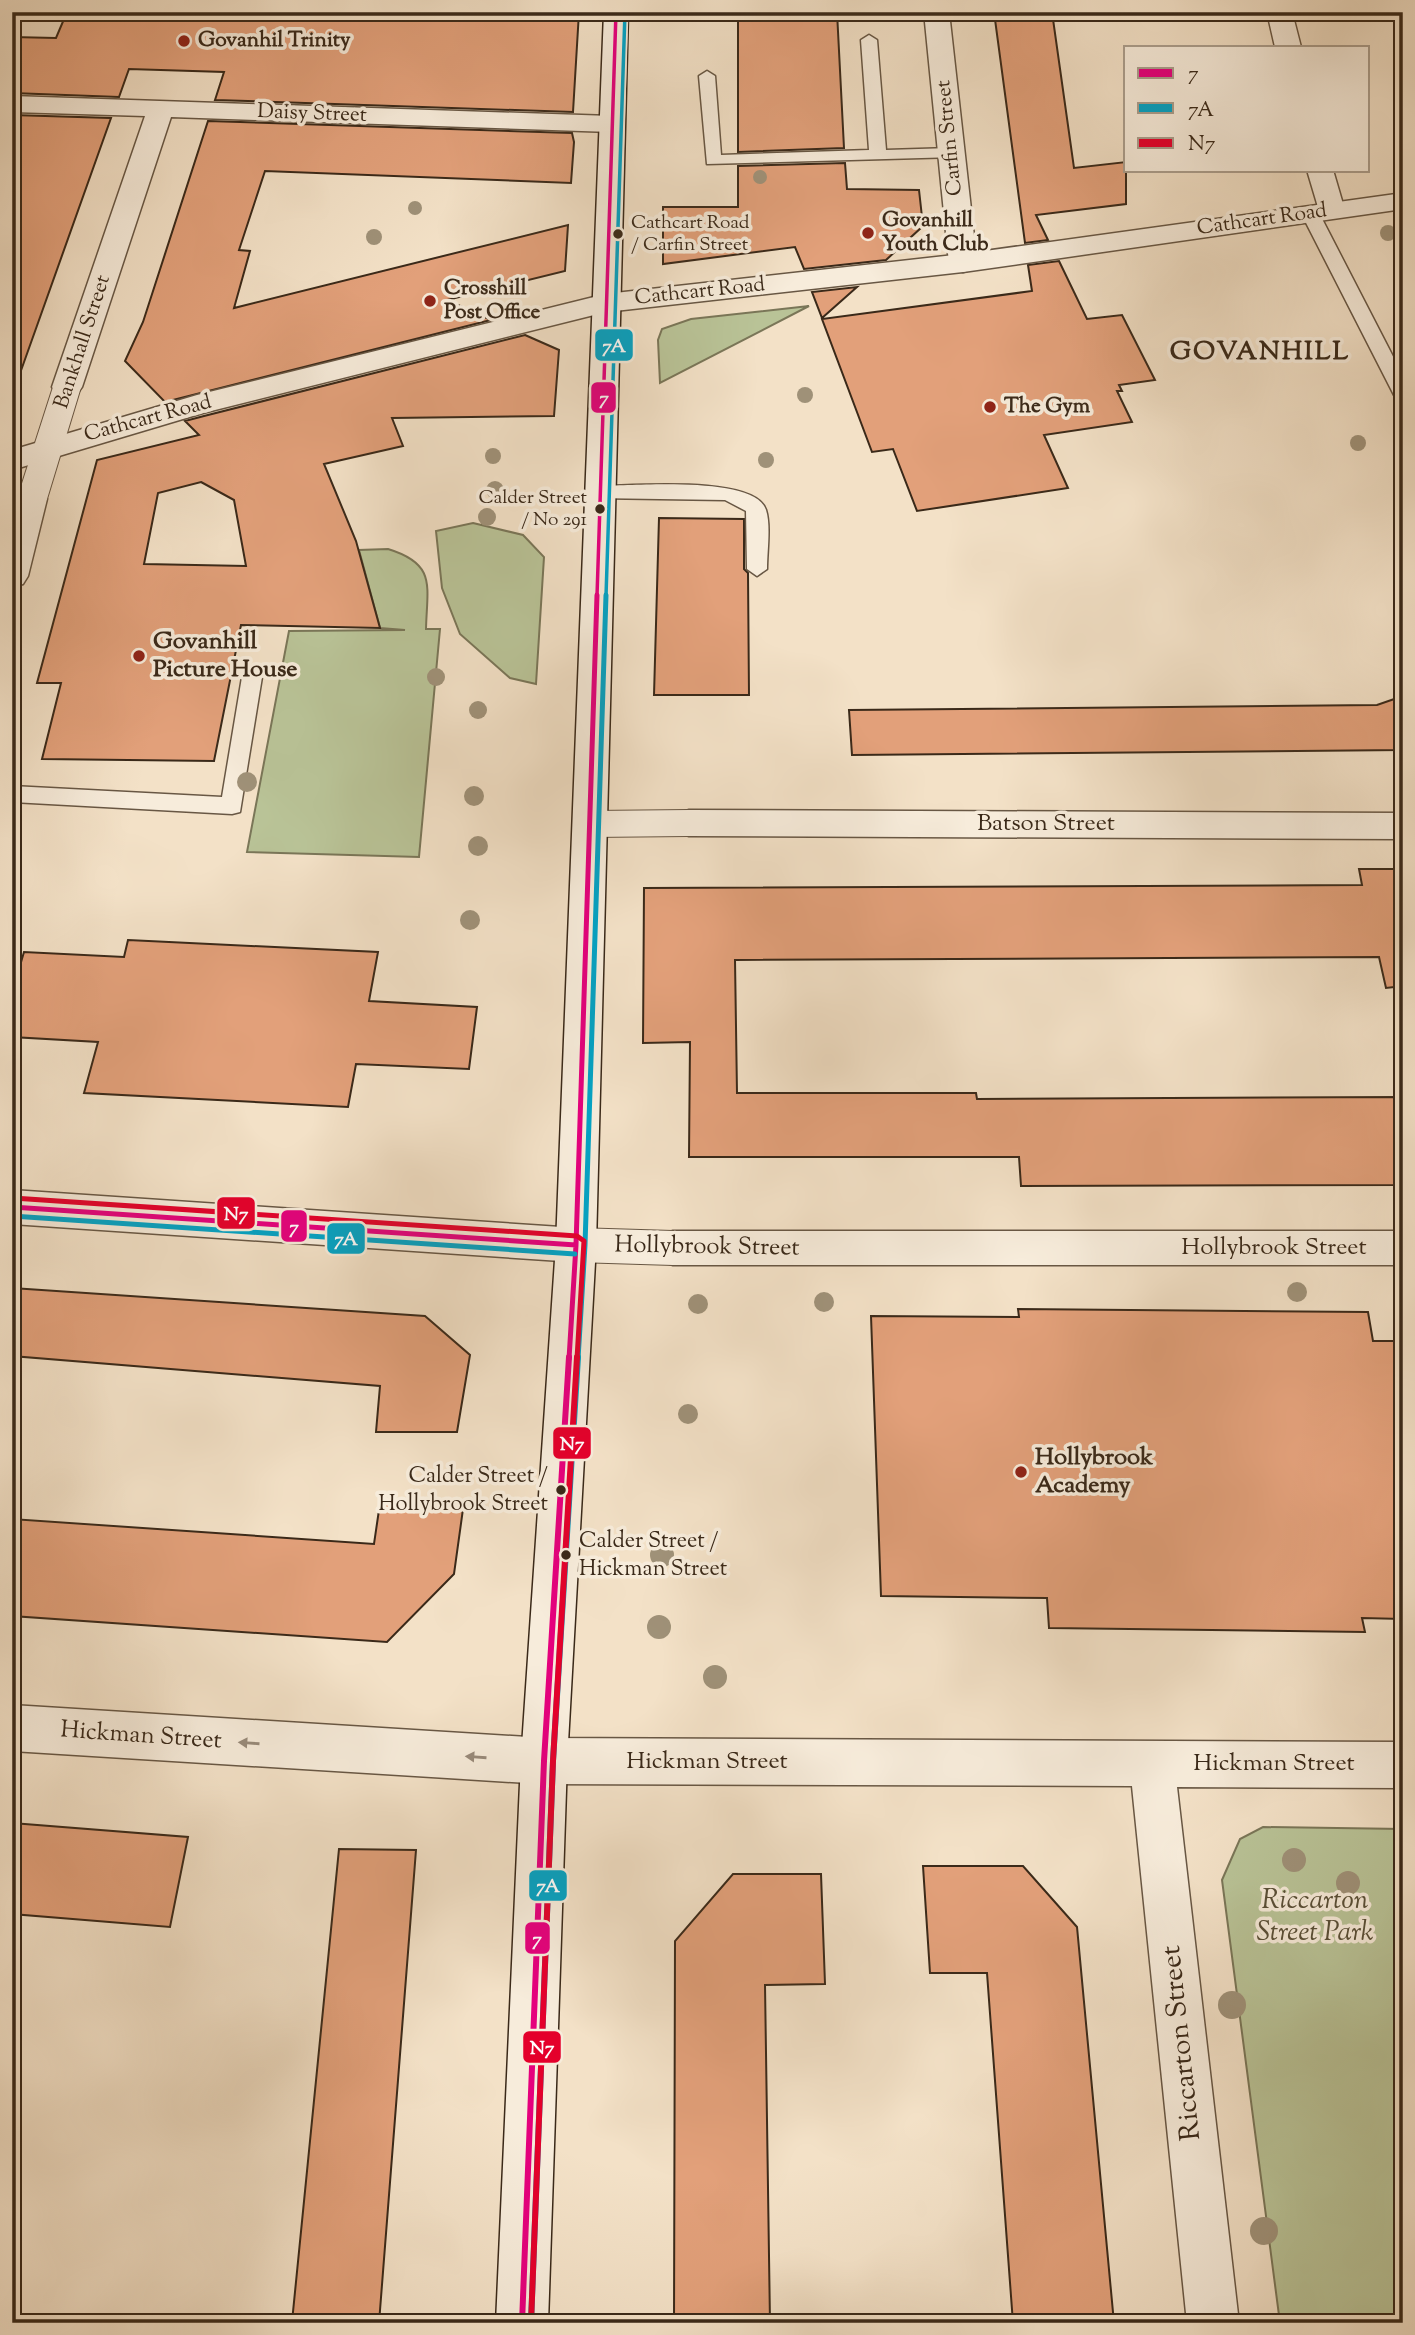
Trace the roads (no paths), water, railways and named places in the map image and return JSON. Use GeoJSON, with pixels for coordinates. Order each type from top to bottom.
{"type":"FeatureCollection","features":[{"type":"Feature","properties":{"kind":"street"},"geometry":{"type":"LineString","coordinates":[[522,2323],[544,1761],[576,1245],[616,12]]}},
{"type":"Feature","properties":{"kind":"street","name":"Carfin Street"},"geometry":{"type":"LineString","coordinates":[[936,12],[964,263]]}},
{"type":"Feature","properties":{"kind":"street"},"geometry":{"type":"LineString","coordinates":[[1279,12],[1288,46]]}},
{"type":"Feature","properties":{"kind":"street","name":"Daisy Street"},"geometry":{"type":"LineString","coordinates":[[12,104],[611,124]]}},
{"type":"Feature","properties":{"kind":"street","name":"Bankhall Street"},"geometry":{"type":"LineString","coordinates":[[12,576],[32,499],[67,387],[161,109]]}},
{"type":"Feature","properties":{"kind":"street"},"geometry":{"type":"LineString","coordinates":[[1320,172],[1320,212]]}},
{"type":"Feature","properties":{"kind":"street","name":"Cathcart Road"},"geometry":{"type":"LineString","coordinates":[[12,460],[48,447],[197,405],[606,303],[964,263],[1403,201]]}},
{"type":"Feature","properties":{"kind":"street"},"geometry":{"type":"LineString","coordinates":[[591,824],[689,823]]}},
{"type":"Feature","properties":{"kind":"street","name":"Batson Street"},"geometry":{"type":"LineString","coordinates":[[689,823],[1403,827]]}},
{"type":"Feature","properties":{"kind":"street","name":"Hollybrook Street"},"geometry":{"type":"LineString","coordinates":[[12,1207],[576,1245],[673,1248],[1403,1248]]}},
{"type":"Feature","properties":{"kind":"street","name":"Hickman Street"},"geometry":{"type":"LineString","coordinates":[[12,1728],[544,1761],[1403,1765]]}},
{"type":"Feature","properties":{"kind":"street","name":"Riccarton Street"},"geometry":{"type":"LineString","coordinates":[[1152,1763],[1213,2323]]}},
{"type":"Feature","properties":{"kind":"lane"},"geometry":{"type":"LineString","coordinates":[[869,40],[878,155]]}},
{"type":"Feature","properties":{"kind":"lane"},"geometry":{"type":"LineString","coordinates":[[708,76],[713,160],[951,153]]}},
{"type":"Feature","properties":{"kind":"lane"},"geometry":{"type":"LineString","coordinates":[[1320,212],[1403,395]]}},
{"type":"Feature","properties":{"kind":"lane"},"geometry":{"type":"LineString","coordinates":[[601,493],[727,493],[739,496],[756,510],[757,569]]}},
{"type":"Feature","properties":{"kind":"lane"},"geometry":{"type":"LineString","coordinates":[[12,794],[232,806],[252,677]]}},
{"type":"Feature","properties":{"kind":"place","name":"Govanhil Trinity"},"geometry":{"type":"Point","coordinates":[184,41]}},
{"type":"Feature","properties":{"kind":"place","name":"Govanhill Youth Club"},"geometry":{"type":"Point","coordinates":[868,233]}},
{"type":"Feature","properties":{"kind":"place","name":"Cathcart Road / Carfin Street"},"geometry":{"type":"Point","coordinates":[618,234]}},
{"type":"Feature","properties":{"kind":"place","name":"Crosshill Post Office"},"geometry":{"type":"Point","coordinates":[430,301]}},
{"type":"Feature","properties":{"kind":"place","name":"The Gym"},"geometry":{"type":"Point","coordinates":[990,407]}},
{"type":"Feature","properties":{"kind":"place","name":"Calder Street / No 291"},"geometry":{"type":"Point","coordinates":[600,509]}},
{"type":"Feature","properties":{"kind":"place","name":"Govanhill Picture House"},"geometry":{"type":"Point","coordinates":[139,656]}},
{"type":"Feature","properties":{"kind":"place","name":"Hollybrook Academy"},"geometry":{"type":"Point","coordinates":[1021,1472]}},
{"type":"Feature","properties":{"kind":"place","name":"Calder Street / Hollybrook Street"},"geometry":{"type":"Point","coordinates":[561,1490]}},
{"type":"Feature","properties":{"kind":"place","name":"Calder Street / Hickman Street"},"geometry":{"type":"Point","coordinates":[566,1555]}},
{"type":"Feature","properties":{"kind":"district","name":"GOVANHILL"},"geometry":{"type":"Point","coordinates":[1260,352]}},
{"type":"Feature","properties":{"kind":"park label","name":"Riccarton Street Park"},"geometry":{"type":"Point","coordinates":[1315,1917]}}]}
